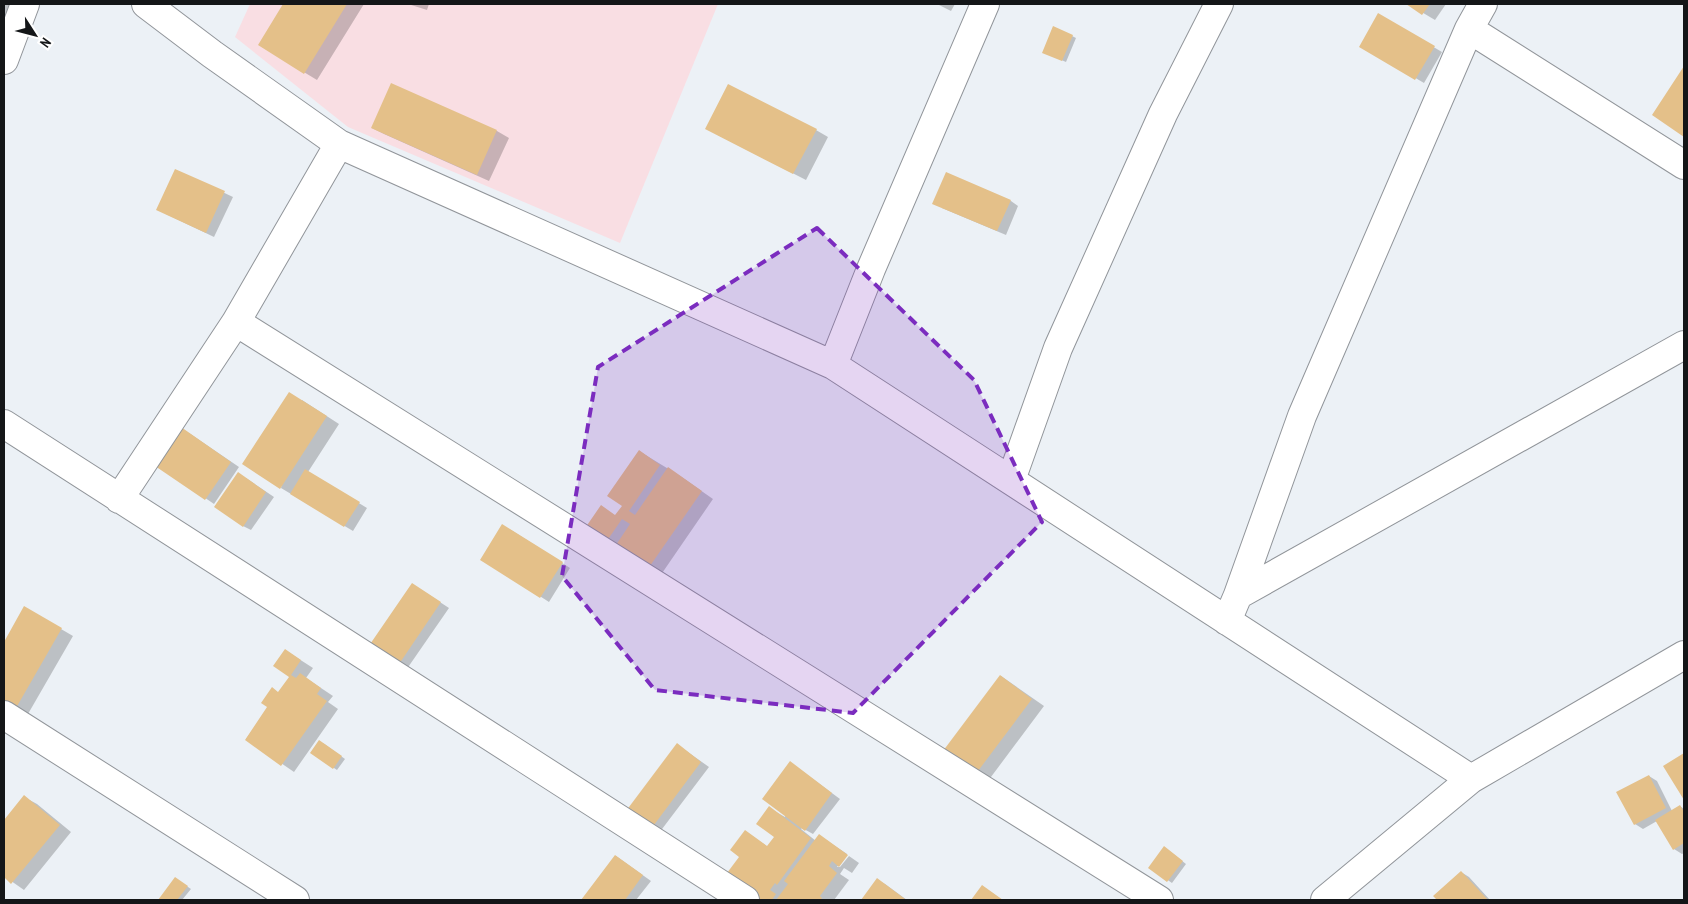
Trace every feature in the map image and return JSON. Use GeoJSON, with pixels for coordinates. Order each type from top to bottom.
{"type":"FeatureCollection","features":[{"type":"Feature","properties":{"kind":"street"},"geometry":{"type":"LineString","coordinates":[[4,60],[25,4]]}},
{"type":"Feature","properties":{"kind":"street"},"geometry":{"type":"LineString","coordinates":[[146,4],[212,54],[339,144],[834,365],[1471,779]]}},
{"type":"Feature","properties":{"kind":"street"},"geometry":{"type":"LineString","coordinates":[[834,365],[871,269],[985,4]]}},
{"type":"Feature","properties":{"kind":"street"},"geometry":{"type":"LineString","coordinates":[[1011,480],[1058,348],[1162,114],[1218,4]]}},
{"type":"Feature","properties":{"kind":"street"},"geometry":{"type":"LineString","coordinates":[[1227,621],[1302,416],[1469,29],[1483,4]]}},
{"type":"Feature","properties":{"kind":"street"},"geometry":{"type":"LineString","coordinates":[[1469,29],[1684,165]]}},
{"type":"Feature","properties":{"kind":"street"},"geometry":{"type":"LineString","coordinates":[[120,499],[236,322],[339,144]]}},
{"type":"Feature","properties":{"kind":"street"},"geometry":{"type":"LineString","coordinates":[[236,322],[1159,900]]}},
{"type":"Feature","properties":{"kind":"street"},"geometry":{"type":"LineString","coordinates":[[1238,595],[1684,345]]}},
{"type":"Feature","properties":{"kind":"street"},"geometry":{"type":"LineString","coordinates":[[4,424],[744,900]]}},
{"type":"Feature","properties":{"kind":"street"},"geometry":{"type":"LineString","coordinates":[[1325,900],[1471,779],[1684,655]]}},
{"type":"Feature","properties":{"kind":"street"},"geometry":{"type":"LineString","coordinates":[[4,715],[295,900]]}},
{"type":"Feature","properties":{"kind":"highlighted area"},"geometry":{"type":"Polygon","coordinates":[[[817,228],[974,380],[1042,522],[853,713],[655,690],[562,576],[598,367],[817,228]]]}},
{"type":"Feature","properties":{"kind":"shaded area"},"geometry":{"type":"Polygon","coordinates":[[[250,4],[718,4],[620,243],[348,127],[235,37],[250,4]]]}},
{"type":"Feature","properties":{"kind":"building"},"geometry":{"type":"Polygon","coordinates":[[[283,4],[347,4],[304,74],[258,45],[283,4]]]}},
{"type":"Feature","properties":{"kind":"building"},"geometry":{"type":"Polygon","coordinates":[[[1406,4],[1430,4],[1422,15],[1406,4]]]}},
{"type":"Feature","properties":{"kind":"building"},"geometry":{"type":"Polygon","coordinates":[[[1378,13],[1435,46],[1415,80],[1359,47],[1378,13]]]}},
{"type":"Feature","properties":{"kind":"building"},"geometry":{"type":"Polygon","coordinates":[[[1053,26],[1073,35],[1062,61],[1042,53],[1053,26]]]}},
{"type":"Feature","properties":{"kind":"building"},"geometry":{"type":"Polygon","coordinates":[[[1684,66],[1684,137],[1652,115],[1684,66]]]}},
{"type":"Feature","properties":{"kind":"building"},"geometry":{"type":"Polygon","coordinates":[[[391,83],[497,130],[477,175],[371,128],[391,83]]]}},
{"type":"Feature","properties":{"kind":"building"},"geometry":{"type":"Polygon","coordinates":[[[728,84],[817,129],[793,174],[705,129],[728,84]]]}},
{"type":"Feature","properties":{"kind":"building"},"geometry":{"type":"Polygon","coordinates":[[[175,169],[225,191],[206,233],[156,210],[175,169]]]}},
{"type":"Feature","properties":{"kind":"building"},"geometry":{"type":"Polygon","coordinates":[[[946,172],[1011,200],[997,231],[932,204],[946,172]]]}},
{"type":"Feature","properties":{"kind":"building"},"geometry":{"type":"Polygon","coordinates":[[[289,392],[327,416],[280,489],[242,464],[289,392]]]}},
{"type":"Feature","properties":{"kind":"building"},"geometry":{"type":"Polygon","coordinates":[[[181,427],[231,462],[205,500],[155,466],[181,427]]]}},
{"type":"Feature","properties":{"kind":"building"},"geometry":{"type":"Polygon","coordinates":[[[639,450],[660,465],[629,511],[635,515],[668,467],[702,491],[643,576],[610,554],[630,524],[622,519],[602,548],[581,534],[601,505],[615,515],[622,506],[607,496],[639,450]]]}},
{"type":"Feature","properties":{"kind":"building"},"geometry":{"type":"Polygon","coordinates":[[[305,469],[360,502],[344,527],[290,494],[305,469]]]}},
{"type":"Feature","properties":{"kind":"building"},"geometry":{"type":"Polygon","coordinates":[[[238,472],[266,492],[243,527],[214,507],[238,472]]]}},
{"type":"Feature","properties":{"kind":"building"},"geometry":{"type":"Polygon","coordinates":[[[502,524],[563,562],[540,598],[480,560],[502,524]]]}},
{"type":"Feature","properties":{"kind":"building"},"geometry":{"type":"Polygon","coordinates":[[[412,583],[441,602],[393,673],[364,653],[412,583]]]}},
{"type":"Feature","properties":{"kind":"building"},"geometry":{"type":"Polygon","coordinates":[[[24,606],[62,628],[16,708],[4,701],[4,642],[24,606]]]}},
{"type":"Feature","properties":{"kind":"building"},"geometry":{"type":"Polygon","coordinates":[[[285,649],[301,660],[291,675],[296,678],[300,673],[321,688],[317,694],[327,701],[281,766],[245,740],[267,707],[261,703],[272,687],[278,692],[289,677],[273,666],[285,649]]]}},
{"type":"Feature","properties":{"kind":"building"},"geometry":{"type":"Polygon","coordinates":[[[1000,675],[1032,699],[972,779],[940,755],[1000,675]]]}},
{"type":"Feature","properties":{"kind":"building"},"geometry":{"type":"Polygon","coordinates":[[[319,740],[342,756],[333,769],[310,753],[319,740]]]}},
{"type":"Feature","properties":{"kind":"building"},"geometry":{"type":"Polygon","coordinates":[[[677,743],[701,762],[645,837],[620,819],[677,743]]]}},
{"type":"Feature","properties":{"kind":"building"},"geometry":{"type":"Polygon","coordinates":[[[1684,753],[1684,800],[1663,766],[1684,753]]]}},
{"type":"Feature","properties":{"kind":"building"},"geometry":{"type":"Polygon","coordinates":[[[790,761],[832,793],[805,831],[762,799],[790,761]]]}},
{"type":"Feature","properties":{"kind":"building"},"geometry":{"type":"Polygon","coordinates":[[[1649,775],[1666,808],[1634,825],[1616,792],[1649,775]]]}},
{"type":"Feature","properties":{"kind":"building"},"geometry":{"type":"Polygon","coordinates":[[[24,795],[60,825],[11,884],[4,877],[4,820],[24,795]]]}},
{"type":"Feature","properties":{"kind":"building"},"geometry":{"type":"Polygon","coordinates":[[[1680,805],[1684,812],[1684,843],[1673,850],[1655,820],[1680,805]]]}},
{"type":"Feature","properties":{"kind":"building"},"geometry":{"type":"Polygon","coordinates":[[[769,806],[811,838],[777,885],[775,883],[770,890],[776,894],[772,900],[748,900],[721,881],[739,857],[730,850],[745,830],[767,846],[774,837],[756,824],[769,806]]]}},
{"type":"Feature","properties":{"kind":"building"},"geometry":{"type":"Polygon","coordinates":[[[819,834],[848,855],[839,867],[832,861],[829,866],[837,873],[820,896],[822,898],[820,900],[776,900],[788,884],[784,881],[819,834]]]}},
{"type":"Feature","properties":{"kind":"building"},"geometry":{"type":"Polygon","coordinates":[[[1164,846],[1183,861],[1167,882],[1148,868],[1164,846]]]}},
{"type":"Feature","properties":{"kind":"building"},"geometry":{"type":"Polygon","coordinates":[[[615,855],[643,875],[625,900],[581,900],[615,855]]]}},
{"type":"Feature","properties":{"kind":"building"},"geometry":{"type":"Polygon","coordinates":[[[1461,871],[1488,900],[1437,900],[1433,896],[1461,871]]]}},
{"type":"Feature","properties":{"kind":"building"},"geometry":{"type":"Polygon","coordinates":[[[175,877],[188,886],[177,900],[158,900],[175,877]]]}},
{"type":"Feature","properties":{"kind":"building"},"geometry":{"type":"Polygon","coordinates":[[[877,878],[905,899],[861,900],[877,878]]]}},
{"type":"Feature","properties":{"kind":"building"},"geometry":{"type":"Polygon","coordinates":[[[982,885],[1003,900],[971,900],[982,885]]]}}]}
